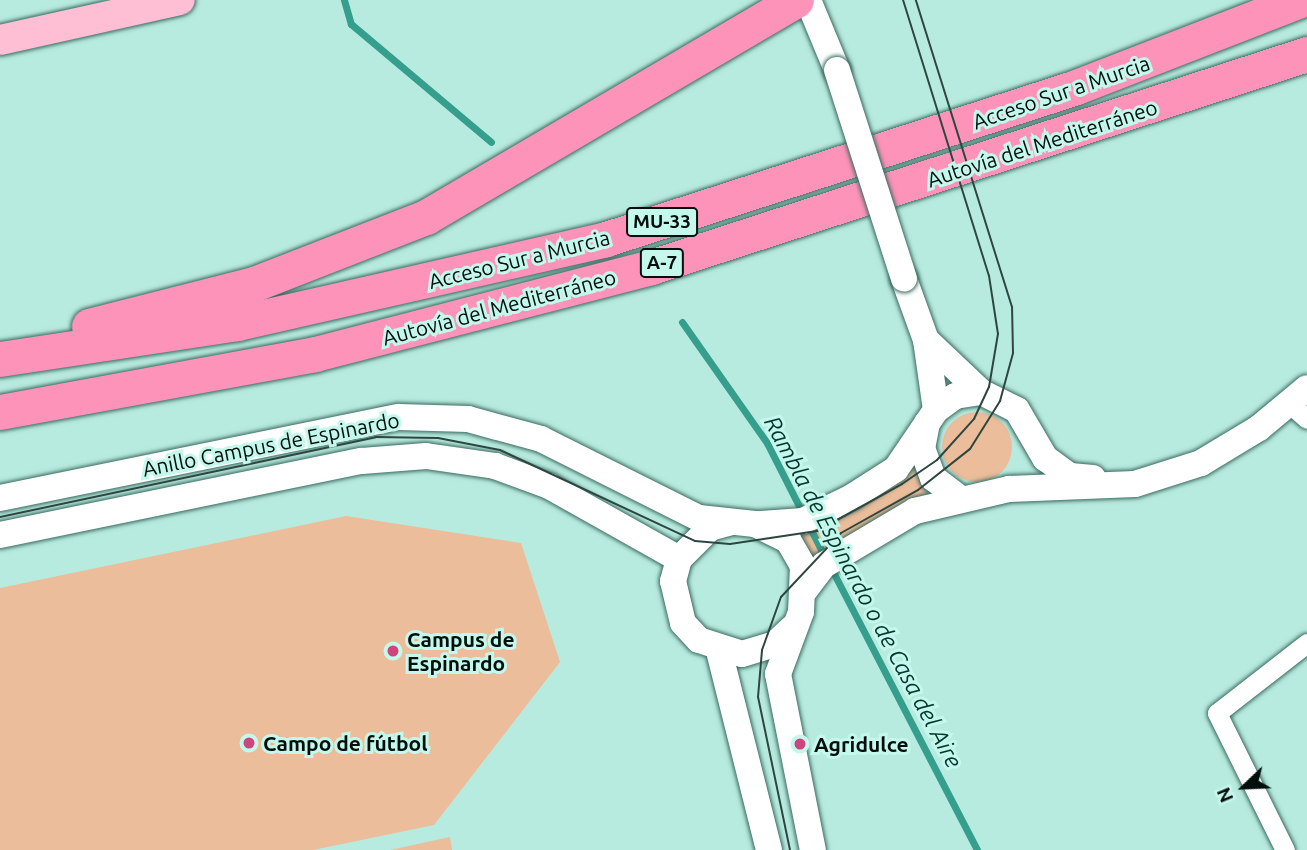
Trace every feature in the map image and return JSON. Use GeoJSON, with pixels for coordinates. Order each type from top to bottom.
{"type":"FeatureCollection","features":[{"type":"Feature","properties":{"kind":"highway","name":"Acceso Sur a Murcia"},"geometry":{"type":"LineString","coordinates":[[0,359],[108,347],[263,318],[606,239],[1063,92],[1300,0]]}},
{"type":"Feature","properties":{"kind":"highway"},"geometry":{"type":"LineString","coordinates":[[0,341],[182,306],[333,256],[426,217],[808,7]]}},
{"type":"Feature","properties":{"kind":"highway","name":"Autovía del Mediterráneo"},"geometry":{"type":"LineString","coordinates":[[0,412],[243,370],[639,270],[1307,54]]}},
{"type":"Feature","properties":{"kind":"main road"},"geometry":{"type":"LineString","coordinates":[[0,40],[180,0]]}},
{"type":"Feature","properties":{"kind":"main road"},"geometry":{"type":"LineString","coordinates":[[808,7],[837,70],[926,340],[931,416],[922,448],[933,478],[958,497]]}},
{"type":"Feature","properties":{"kind":"main road"},"geometry":{"type":"LineString","coordinates":[[926,340],[981,392],[1017,410],[1045,457],[1070,476],[1135,484]]}},
{"type":"Feature","properties":{"kind":"main road"},"geometry":{"type":"LineString","coordinates":[[792,628],[762,650],[719,651],[683,624],[673,581],[680,559],[710,528],[744,523],[803,522],[852,497],[896,469],[931,416],[954,396],[981,392]]}},
{"type":"Feature","properties":{"kind":"main road"},"geometry":{"type":"LineString","coordinates":[[814,850],[778,674],[805,590],[824,565],[869,534],[958,497],[985,500],[1009,489],[1135,484],[1201,463],[1302,404]]}},
{"type":"Feature","properties":{"kind":"main road","name":"Anillo Campus de Espinardo"},"geometry":{"type":"LineString","coordinates":[[0,498],[366,422],[427,418],[468,419],[541,439],[699,518],[744,523],[788,540],[803,566],[805,590]]}},
{"type":"Feature","properties":{"kind":"main road"},"geometry":{"type":"LineString","coordinates":[[1009,489],[1028,461],[1030,434]]}},
{"type":"Feature","properties":{"kind":"main road","name":"Anillo Campus de Espinardo"},"geometry":{"type":"LineString","coordinates":[[0,535],[362,461],[426,456],[495,466],[549,486],[680,559]]}},
{"type":"Feature","properties":{"kind":"main road"},"geometry":{"type":"LineString","coordinates":[[719,651],[769,850]]}},
{"type":"Feature","properties":{"kind":"street"},"geometry":{"type":"LineString","coordinates":[[1285,850],[1217,713],[1307,643]]}},
{"type":"Feature","properties":{"kind":"shaded area"},"geometry":{"type":"Polygon","coordinates":[[[977,412],[1002,422],[1012,447],[1002,472],[977,482],[952,472],[942,447],[952,422],[977,412]]]}},
{"type":"Feature","properties":{"kind":"shaded area"},"geometry":{"type":"Polygon","coordinates":[[[913,467],[928,494],[878,519],[811,568],[791,531],[865,499],[913,467]]]}},
{"type":"Feature","properties":{"kind":"shaded area","name":"Campo de fútbol"},"geometry":{"type":"Polygon","coordinates":[[[346,516],[521,543],[560,662],[434,825],[313,850],[0,850],[0,588],[346,516]]]}},
{"type":"Feature","properties":{"kind":"shaded area"},"geometry":{"type":"Polygon","coordinates":[[[450,837],[452,850],[390,850],[450,837]]]}},
{"type":"Feature","properties":{"kind":"waterway","name":"Rambla de Espinardo o de Casa del Aire"},"geometry":{"type":"LineString","coordinates":[[344,0],[351,24],[491,142]]}},
{"type":"Feature","properties":{"kind":"waterway","name":"Rambla de Espinardo o de Casa del Aire"},"geometry":{"type":"LineString","coordinates":[[682,322],[767,443],[803,514]]}},
{"type":"Feature","properties":{"kind":"waterway","name":"Rambla de Espinardo o de Casa del Aire"},"geometry":{"type":"LineString","coordinates":[[808,524],[825,557]]}},
{"type":"Feature","properties":{"kind":"waterway","name":"Rambla de Espinardo o de Casa del Aire"},"geometry":{"type":"LineString","coordinates":[[831,568],[977,850]]}},
{"type":"Feature","properties":{"kind":"tram line"},"geometry":{"type":"LineString","coordinates":[[0,517],[376,437],[438,438],[500,450],[695,541],[730,544],[817,531],[902,484],[937,460],[974,419],[989,387],[998,334],[989,276],[903,0]]}},
{"type":"Feature","properties":{"kind":"tram line"},"geometry":{"type":"LineString","coordinates":[[790,850],[758,697],[762,650],[781,597],[841,533],[918,490],[970,449],[1000,401],[1013,353],[1012,307],[916,0]]}},
{"type":"Feature","properties":{"kind":"place","name":"Campus de Espinardo"},"geometry":{"type":"Point","coordinates":[393,651]}},
{"type":"Feature","properties":{"kind":"place","name":"Campo de fútbol"},"geometry":{"type":"Point","coordinates":[249,743]}},
{"type":"Feature","properties":{"kind":"place","name":"Agridulce"},"geometry":{"type":"Point","coordinates":[800,744]}}]}
